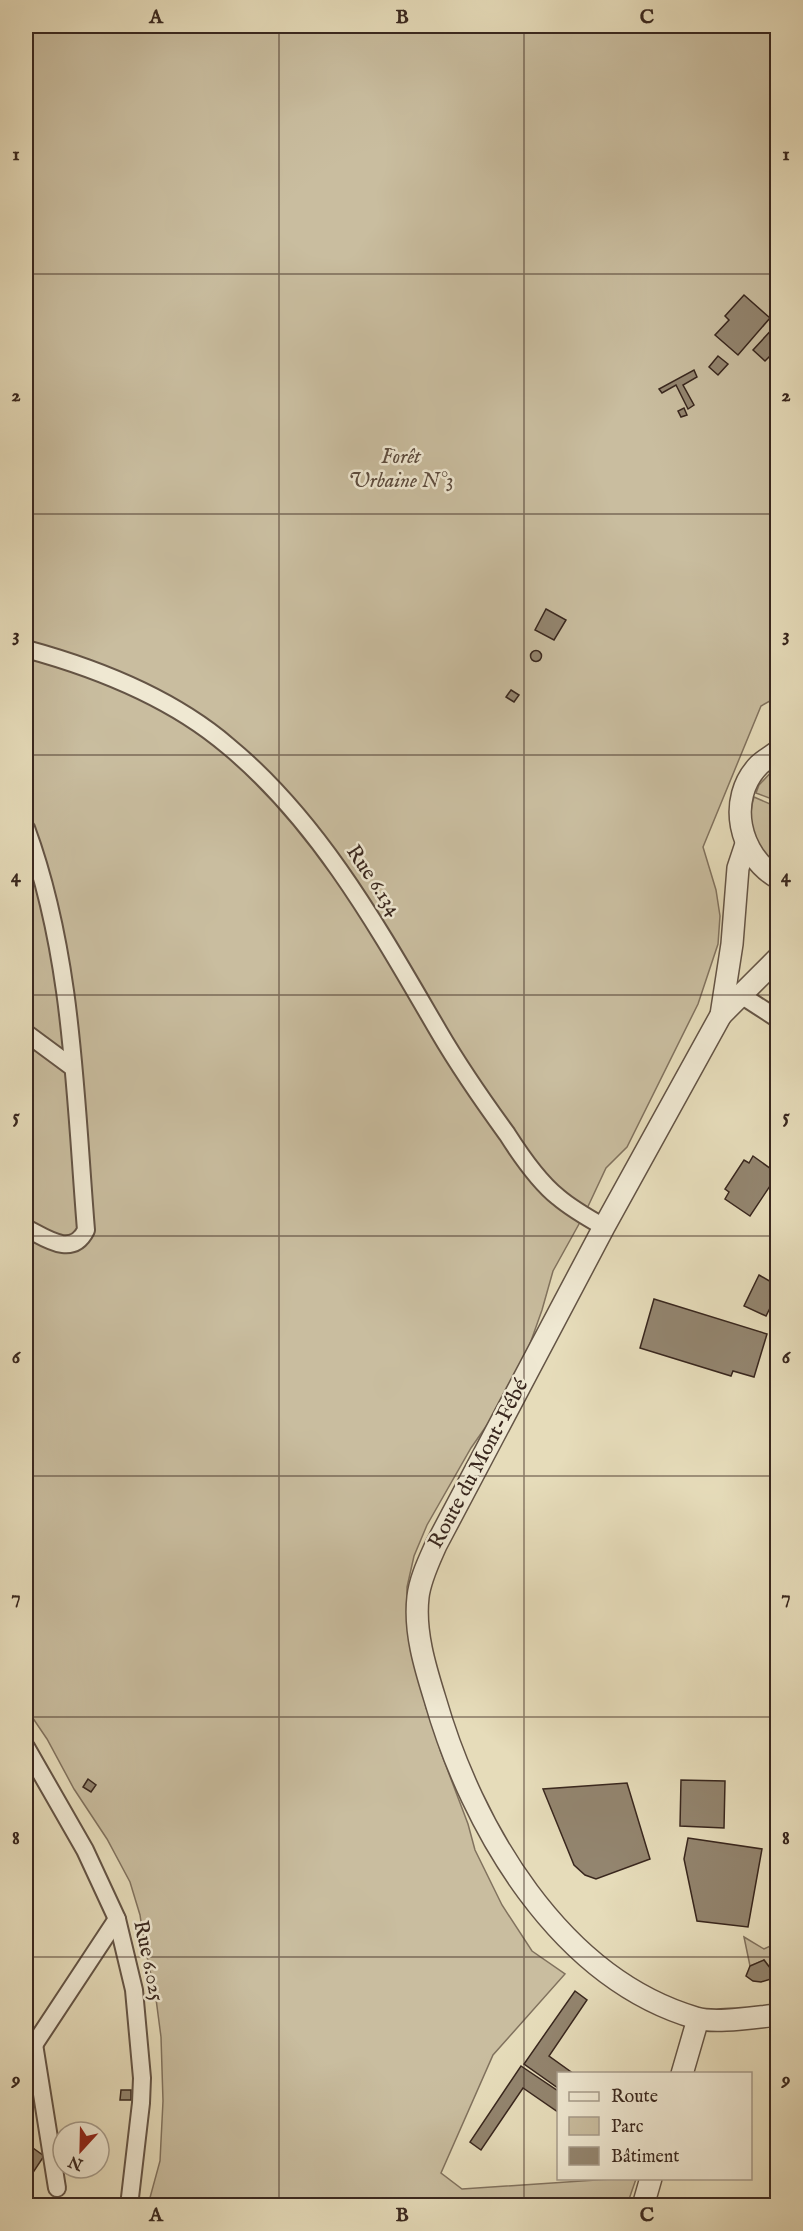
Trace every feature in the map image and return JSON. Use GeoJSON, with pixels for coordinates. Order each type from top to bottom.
{"type":"FeatureCollection","features":[{"type":"Feature","properties":{"kind":"street","name":"Rue 6.134"},"geometry":{"type":"LineString","coordinates":[[26,649],[52,656],[127,685],[183,714],[228,746],[274,790],[333,861],[375,924],[463,1071],[524,1159],[557,1197],[604,1227]]}},
{"type":"Feature","properties":{"kind":"street"},"geometry":{"type":"LineString","coordinates":[[777,751],[758,766],[744,790],[740,810],[741,830],[746,844],[765,871],[777,878]]}},
{"type":"Feature","properties":{"kind":"street"},"geometry":{"type":"LineString","coordinates":[[26,828],[39,866],[57,941],[72,1067],[86,1230],[82,1239],[72,1244],[58,1244],[26,1228]]}},
{"type":"Feature","properties":{"kind":"street","name":"Route du Mont-Fébé"},"geometry":{"type":"LineString","coordinates":[[698,2019],[655,2001],[611,1976],[564,1935],[527,1892],[498,1850],[470,1792],[442,1725],[421,1647],[418,1596],[427,1565],[436,1545],[604,1227],[721,1015],[732,944],[738,868],[746,844]]}},
{"type":"Feature","properties":{"kind":"street"},"geometry":{"type":"LineString","coordinates":[[721,1015],[777,958]]}},
{"type":"Feature","properties":{"kind":"street"},"geometry":{"type":"LineString","coordinates":[[741,994],[777,1019]]}},
{"type":"Feature","properties":{"kind":"street"},"geometry":{"type":"LineString","coordinates":[[26,1033],[72,1067]]}},
{"type":"Feature","properties":{"kind":"street","name":"Rue 6.025"},"geometry":{"type":"LineString","coordinates":[[26,1747],[85,1850],[117,1919],[134,1990],[142,2078],[129,2205]]}},
{"type":"Feature","properties":{"kind":"street"},"geometry":{"type":"LineString","coordinates":[[57,2188],[30,2050],[117,1919]]}},
{"type":"Feature","properties":{"kind":"street"},"geometry":{"type":"LineString","coordinates":[[682,2072],[698,2019],[777,2015]]}},
{"type":"Feature","properties":{"kind":"street"},"geometry":{"type":"LineString","coordinates":[[642,2205],[650,2180]]}},
{"type":"Feature","properties":{"kind":"green space","name":"Forêt Urbaine N°3"},"geometry":{"type":"Polygon","coordinates":[[[26,26],[777,26],[777,697],[761,706],[703,847],[716,890],[720,916],[718,944],[698,1004],[627,1147],[606,1168],[584,1215],[553,1271],[526,1355],[496,1412],[471,1448],[427,1525],[414,1556],[407,1587],[407,1616],[426,1708],[434,1725],[440,1750],[468,1824],[475,1850],[502,1905],[532,1951],[565,1974],[493,2055],[441,2173],[462,2189],[596,2180],[636,2180],[627,2205],[148,2205],[160,2161],[163,2101],[161,2037],[140,1915],[130,1882],[107,1839],[26,1708],[26,26]]]}},
{"type":"Feature","properties":{"kind":"green space"},"geometry":{"type":"Polygon","coordinates":[[[777,766],[777,801],[756,793],[759,785],[777,766]]]}},
{"type":"Feature","properties":{"kind":"green space"},"geometry":{"type":"Polygon","coordinates":[[[754,797],[777,807],[777,868],[759,844],[752,828],[751,809],[754,797]]]}},
{"type":"Feature","properties":{"kind":"green space"},"geometry":{"type":"Polygon","coordinates":[[[744,1937],[764,1949],[777,1943],[777,1977],[764,1960],[750,1966],[744,1937]]]}},
{"type":"Feature","properties":{"kind":"building"},"geometry":{"type":"Polygon","coordinates":[[[744,295],[770,318],[738,355],[715,335],[729,320],[725,316],[744,295]]]}},
{"type":"Feature","properties":{"kind":"building"},"geometry":{"type":"Polygon","coordinates":[[[776,325],[778,348],[765,361],[753,350],[776,325]]]}},
{"type":"Feature","properties":{"kind":"building"},"geometry":{"type":"Polygon","coordinates":[[[718,356],[728,364],[718,375],[709,367],[718,356]]]}},
{"type":"Feature","properties":{"kind":"building"},"geometry":{"type":"Polygon","coordinates":[[[694,370],[697,377],[683,385],[694,405],[688,409],[676,385],[662,393],[659,389],[694,370]]]}},
{"type":"Feature","properties":{"kind":"building"},"geometry":{"type":"Polygon","coordinates":[[[684,408],[687,415],[681,417],[678,411],[684,408]]]}},
{"type":"Feature","properties":{"kind":"building"},"geometry":{"type":"Polygon","coordinates":[[[546,609],[566,620],[554,640],[535,630],[546,609]]]}},
{"type":"Feature","properties":{"kind":"building"},"geometry":{"type":"Polygon","coordinates":[[[536,651],[540,652],[540,660],[536,661],[532,660],[531,656],[532,652],[536,651]]]}},
{"type":"Feature","properties":{"kind":"building"},"geometry":{"type":"Polygon","coordinates":[[[511,690],[519,695],[514,702],[506,697],[511,690]]]}},
{"type":"Feature","properties":{"kind":"building"},"geometry":{"type":"Polygon","coordinates":[[[753,1156],[778,1174],[750,1216],[725,1199],[729,1192],[725,1189],[744,1160],[749,1163],[753,1156]]]}},
{"type":"Feature","properties":{"kind":"building"},"geometry":{"type":"Polygon","coordinates":[[[759,1275],[778,1286],[778,1292],[766,1316],[744,1306],[759,1275]]]}},
{"type":"Feature","properties":{"kind":"building"},"geometry":{"type":"Polygon","coordinates":[[[654,1299],[767,1334],[754,1377],[733,1371],[731,1376],[640,1348],[654,1299]]]}},
{"type":"Feature","properties":{"kind":"building"},"geometry":{"type":"Polygon","coordinates":[[[88,1779],[96,1785],[91,1792],[83,1787],[88,1779]]]}},
{"type":"Feature","properties":{"kind":"building"},"geometry":{"type":"Polygon","coordinates":[[[681,1780],[725,1781],[724,1828],[680,1826],[681,1780]]]}},
{"type":"Feature","properties":{"kind":"building"},"geometry":{"type":"Polygon","coordinates":[[[627,1783],[650,1859],[596,1879],[585,1875],[574,1865],[543,1789],[627,1783]]]}},
{"type":"Feature","properties":{"kind":"building"},"geometry":{"type":"Polygon","coordinates":[[[688,1838],[762,1849],[748,1927],[697,1921],[684,1859],[688,1838]]]}},
{"type":"Feature","properties":{"kind":"building"},"geometry":{"type":"Polygon","coordinates":[[[764,1960],[777,1977],[761,1982],[753,1981],[746,1976],[750,1966],[764,1960]]]}},
{"type":"Feature","properties":{"kind":"building"},"geometry":{"type":"Polygon","coordinates":[[[575,1991],[587,2000],[549,2056],[571,2072],[557,2072],[557,2087],[524,2064],[575,1991]]]}},
{"type":"Feature","properties":{"kind":"building"},"geometry":{"type":"Polygon","coordinates":[[[521,2066],[557,2090],[557,2111],[523,2088],[481,2150],[470,2142],[521,2066]]]}},
{"type":"Feature","properties":{"kind":"building"},"geometry":{"type":"Polygon","coordinates":[[[121,2090],[131,2090],[131,2100],[120,2100],[121,2090]]]}},
{"type":"Feature","properties":{"kind":"building"},"geometry":{"type":"Polygon","coordinates":[[[26,2117],[33,2122],[29,2128],[26,2126],[26,2117]]]}},
{"type":"Feature","properties":{"kind":"building"},"geometry":{"type":"Polygon","coordinates":[[[26,2143],[44,2156],[26,2183],[26,2143]]]}}]}
